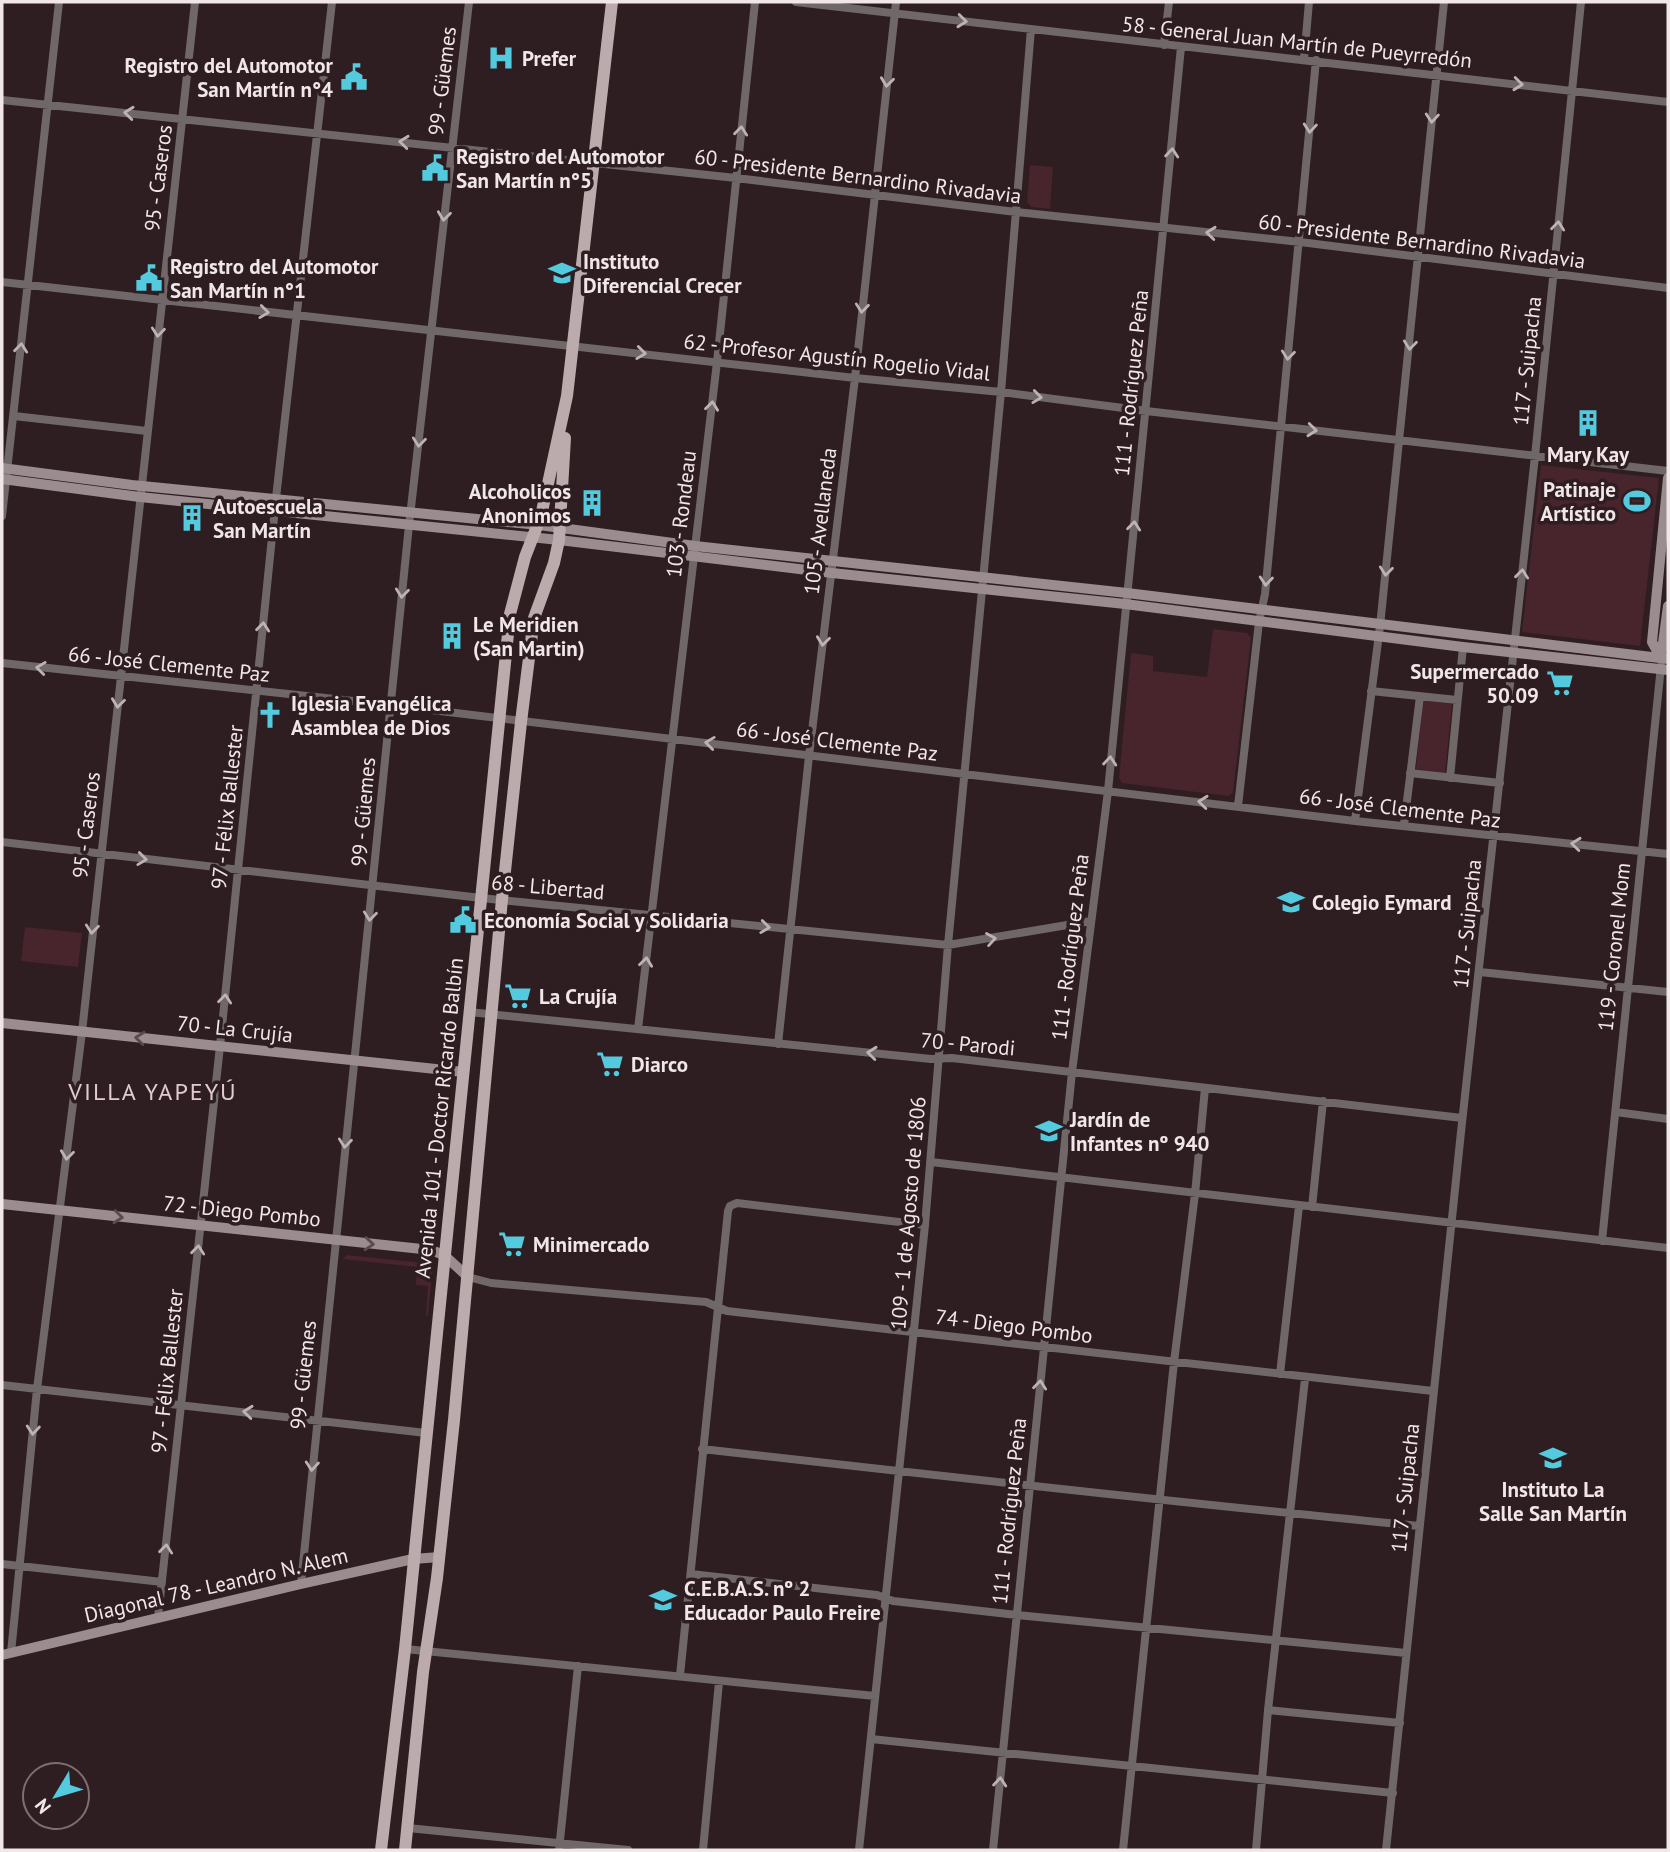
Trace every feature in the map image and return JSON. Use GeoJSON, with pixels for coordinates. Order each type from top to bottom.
{"type":"FeatureCollection","features":[{"type":"Feature","properties":{"kind":"main road","name":"Avenida 101 - Doctor Ricardo Balbín"},"geometry":{"type":"LineString","coordinates":[[405,1850],[468,1277],[521,722],[534,618],[554,563],[559,534],[567,396],[612,2]]}},
{"type":"Feature","properties":{"kind":"main road","name":"Avenida 101 - Doctor Ricardo Balbín"},"geometry":{"type":"LineString","coordinates":[[381,1850],[405,1649],[511,606],[532,538],[539,525],[567,396]]}},
{"type":"Feature","properties":{"kind":"main road"},"geometry":{"type":"LineString","coordinates":[[4,474],[140,492],[410,519],[532,538],[559,534],[694,552],[1126,599],[1665,664]]}},
{"type":"Feature","properties":{"kind":"main road","name":"119 - Coronel Mom"},"geometry":{"type":"LineString","coordinates":[[1665,664],[1652,642],[1668,478]]}},
{"type":"Feature","properties":{"kind":"main road"},"geometry":{"type":"LineString","coordinates":[[410,519],[539,525],[559,534]]}},
{"type":"Feature","properties":{"kind":"main road","name":"119 - Coronel Mom"},"geometry":{"type":"LineString","coordinates":[[1665,664],[1668,606]]}},
{"type":"Feature","properties":{"kind":"main road"},"geometry":{"type":"LineString","coordinates":[[1379,631],[1463,647],[1514,647]]}},
{"type":"Feature","properties":{"kind":"main road","name":"70 - La Crujía"},"geometry":{"type":"LineString","coordinates":[[2,1023],[464,1072]]}},
{"type":"Feature","properties":{"kind":"main road","name":"72 - Diego Pombo"},"geometry":{"type":"LineString","coordinates":[[2,1204],[431,1250],[444,1255]]}},
{"type":"Feature","properties":{"kind":"main road"},"geometry":{"type":"LineString","coordinates":[[444,1255],[468,1277]]}},
{"type":"Feature","properties":{"kind":"main road","name":"Diagonal 78 - Leandro N. Alem"},"geometry":{"type":"LineString","coordinates":[[6,1654],[301,1584],[413,1559],[439,1557]]}},
{"type":"Feature","properties":{"kind":"street"},"geometry":{"type":"LineString","coordinates":[[2,516],[4,474],[14,416],[59,2]]}},
{"type":"Feature","properties":{"kind":"street","name":"95 - Caseros"},"geometry":{"type":"LineString","coordinates":[[6,1654],[20,1567],[37,1389],[82,1032],[195,2]]}},
{"type":"Feature","properties":{"kind":"street","name":"97 - Félix Ballester"},"geometry":{"type":"LineString","coordinates":[[158,1617],[275,504],[332,2]]}},
{"type":"Feature","properties":{"kind":"street","name":"99 - Güemes"},"geometry":{"type":"LineString","coordinates":[[301,1584],[390,705],[469,2]]}},
{"type":"Feature","properties":{"kind":"street","name":"103 - Rondeau"},"geometry":{"type":"LineString","coordinates":[[638,1029],[717,362],[755,2]]}},
{"type":"Feature","properties":{"kind":"street","name":"58 - General Juan Martín de Pueyrredón"},"geometry":{"type":"LineString","coordinates":[[796,2],[1668,102]]}},
{"type":"Feature","properties":{"kind":"street","name":"105 - Avellaneda"},"geometry":{"type":"LineString","coordinates":[[778,1044],[896,2]]}},
{"type":"Feature","properties":{"kind":"street"},"geometry":{"type":"LineString","coordinates":[[1164,45],[1169,2]]}},
{"type":"Feature","properties":{"kind":"street"},"geometry":{"type":"LineString","coordinates":[[1304,60],[1309,2]]}},
{"type":"Feature","properties":{"kind":"street"},"geometry":{"type":"LineString","coordinates":[[1355,821],[1400,440],[1444,2]]}},
{"type":"Feature","properties":{"kind":"street","name":"117 - Suipacha"},"geometry":{"type":"LineString","coordinates":[[1386,1850],[1581,2]]}},
{"type":"Feature","properties":{"kind":"street","name":"109 - 1 de Agosto de 1806"},"geometry":{"type":"LineString","coordinates":[[859,1850],[931,1162],[963,774],[1001,393],[1031,29]]}},
{"type":"Feature","properties":{"kind":"street","name":"111 - Rodríguez Peña"},"geometry":{"type":"LineString","coordinates":[[993,1850],[1072,1072],[1108,791],[1181,47]]}},
{"type":"Feature","properties":{"kind":"street"},"geometry":{"type":"LineString","coordinates":[[1238,806],[1260,616],[1265,594],[1317,60]]}},
{"type":"Feature","properties":{"kind":"street","name":"60 - Presidente Bernardino Rivadavia"},"geometry":{"type":"LineString","coordinates":[[2,100],[736,178],[1668,288]]}},
{"type":"Feature","properties":{"kind":"street","name":"62 - Profesor Agustín Rogelio Vidal"},"geometry":{"type":"LineString","coordinates":[[2,282],[1001,393],[1668,471]]}},
{"type":"Feature","properties":{"kind":"street"},"geometry":{"type":"LineString","coordinates":[[14,416],[147,430]]}},
{"type":"Feature","properties":{"kind":"street"},"geometry":{"type":"LineString","coordinates":[[1450,778],[1463,647]]}},
{"type":"Feature","properties":{"kind":"street","name":"66 - José Clemente Paz"},"geometry":{"type":"LineString","coordinates":[[2,663],[673,738],[1355,821],[1668,854]]}},
{"type":"Feature","properties":{"kind":"street","name":"119 - Coronel Mom"},"geometry":{"type":"LineString","coordinates":[[1602,1241],[1665,664]]}},
{"type":"Feature","properties":{"kind":"street"},"geometry":{"type":"LineString","coordinates":[[1371,691],[1457,700]]}},
{"type":"Feature","properties":{"kind":"street"},"geometry":{"type":"LineString","coordinates":[[1404,825],[1420,696]]}},
{"type":"Feature","properties":{"kind":"street"},"geometry":{"type":"LineString","coordinates":[[1410,773],[1500,783]]}},
{"type":"Feature","properties":{"kind":"street","name":"68 - Libertad"},"geometry":{"type":"LineString","coordinates":[[2,842],[481,898],[948,945],[1091,922]]}},
{"type":"Feature","properties":{"kind":"street"},"geometry":{"type":"LineString","coordinates":[[1480,972],[1668,992]]}},
{"type":"Feature","properties":{"kind":"street","name":"70 - Parodi"},"geometry":{"type":"LineString","coordinates":[[469,1012],[778,1044],[952,1058],[1462,1118]]}},
{"type":"Feature","properties":{"kind":"street"},"geometry":{"type":"LineString","coordinates":[[1123,1850],[1205,1088]]}},
{"type":"Feature","properties":{"kind":"street"},"geometry":{"type":"LineString","coordinates":[[1312,1207],[1324,1101]]}},
{"type":"Feature","properties":{"kind":"street"},"geometry":{"type":"LineString","coordinates":[[1616,1112],[1668,1119]]}},
{"type":"Feature","properties":{"kind":"street"},"geometry":{"type":"LineString","coordinates":[[931,1162],[1668,1248]]}},
{"type":"Feature","properties":{"kind":"street"},"geometry":{"type":"LineString","coordinates":[[680,1675],[730,1206],[737,1203],[925,1225]]}},
{"type":"Feature","properties":{"kind":"street"},"geometry":{"type":"LineString","coordinates":[[1280,1374],[1299,1206]]}},
{"type":"Feature","properties":{"kind":"street","name":"74 - Diego Pombo"},"geometry":{"type":"LineString","coordinates":[[468,1277],[491,1283],[706,1303],[727,1311],[1433,1391]]}},
{"type":"Feature","properties":{"kind":"street"},"geometry":{"type":"LineString","coordinates":[[1256,1850],[1268,1710],[1305,1378]]}},
{"type":"Feature","properties":{"kind":"street"},"geometry":{"type":"LineString","coordinates":[[2,1385],[426,1433]]}},
{"type":"Feature","properties":{"kind":"street"},"geometry":{"type":"LineString","coordinates":[[702,1449],[1029,1487],[1419,1526]]}},
{"type":"Feature","properties":{"kind":"street"},"geometry":{"type":"LineString","coordinates":[[2,1564],[163,1582]]}},
{"type":"Feature","properties":{"kind":"street"},"geometry":{"type":"LineString","coordinates":[[691,1574],[877,1595],[1017,1615],[1406,1653]]}},
{"type":"Feature","properties":{"kind":"street"},"geometry":{"type":"LineString","coordinates":[[405,1649],[427,1649],[680,1675],[719,1682],[875,1696]]}},
{"type":"Feature","properties":{"kind":"street"},"geometry":{"type":"LineString","coordinates":[[560,1846],[578,1666]]}},
{"type":"Feature","properties":{"kind":"street"},"geometry":{"type":"LineString","coordinates":[[703,1850],[719,1682]]}},
{"type":"Feature","properties":{"kind":"street"},"geometry":{"type":"LineString","coordinates":[[1268,1710],[1400,1723]]}},
{"type":"Feature","properties":{"kind":"street"},"geometry":{"type":"LineString","coordinates":[[871,1739],[1393,1793]]}},
{"type":"Feature","properties":{"kind":"street"},"geometry":{"type":"LineString","coordinates":[[408,1828],[560,1846],[628,1850]]}},
{"type":"Feature","properties":{"kind":"shaded area"},"geometry":{"type":"Polygon","coordinates":[[[1030,165],[1053,167],[1050,209],[1031,207],[1027,202],[1030,165]]]}},
{"type":"Feature","properties":{"kind":"shaded area"},"geometry":{"type":"Polygon","coordinates":[[[1541,465],[1659,478],[1640,646],[1522,632],[1541,465]]]}},
{"type":"Feature","properties":{"kind":"shaded area"},"geometry":{"type":"Polygon","coordinates":[[[1213,629],[1247,633],[1251,638],[1233,792],[1229,796],[1122,783],[1119,778],[1131,653],[1153,656],[1153,671],[1207,677],[1213,629]]]}},
{"type":"Feature","properties":{"kind":"shaded area"},"geometry":{"type":"Polygon","coordinates":[[[1423,700],[1452,704],[1445,773],[1416,769],[1423,700]]]}},
{"type":"Feature","properties":{"kind":"shaded area"},"geometry":{"type":"Polygon","coordinates":[[[25,927],[82,933],[78,967],[21,961],[25,927]]]}},
{"type":"Feature","properties":{"kind":"shaded area"},"geometry":{"type":"Polygon","coordinates":[[[347,1255],[433,1264],[428,1316],[428,1286],[416,1285],[417,1267],[343,1259],[347,1255]]]}},
{"type":"Feature","properties":{"kind":"place","name":"Prefer"},"geometry":{"type":"Point","coordinates":[501,58]}},
{"type":"Feature","properties":{"kind":"place","name":"Registro del Automotor San Martín n°4"},"geometry":{"type":"Point","coordinates":[354,77]}},
{"type":"Feature","properties":{"kind":"place","name":"Registro del Automotor San Martín n°5"},"geometry":{"type":"Point","coordinates":[435,168]}},
{"type":"Feature","properties":{"kind":"place","name":"Instituto Diferencial Crecer"},"geometry":{"type":"Point","coordinates":[562,273]}},
{"type":"Feature","properties":{"kind":"place","name":"Registro del Automotor San Martín n°1"},"geometry":{"type":"Point","coordinates":[149,278]}},
{"type":"Feature","properties":{"kind":"place","name":"Mary Kay"},"geometry":{"type":"Point","coordinates":[1588,423]}},
{"type":"Feature","properties":{"kind":"place","name":"Patinaje Artístico"},"geometry":{"type":"Point","coordinates":[1637,501]}},
{"type":"Feature","properties":{"kind":"place","name":"Alcoholicos Anonimos"},"geometry":{"type":"Point","coordinates":[592,503]}},
{"type":"Feature","properties":{"kind":"place","name":"Autoescuela San Martín"},"geometry":{"type":"Point","coordinates":[192,518]}},
{"type":"Feature","properties":{"kind":"place","name":"Le Meridien (San Martin)"},"geometry":{"type":"Point","coordinates":[452,636]}},
{"type":"Feature","properties":{"kind":"place","name":"Supermercado 50.09"},"geometry":{"type":"Point","coordinates":[1560,683]}},
{"type":"Feature","properties":{"kind":"place","name":"Iglesia Evangélica Asamblea de Dios"},"geometry":{"type":"Point","coordinates":[270,715]}},
{"type":"Feature","properties":{"kind":"place","name":"Colegio Eymard"},"geometry":{"type":"Point","coordinates":[1291,902]}},
{"type":"Feature","properties":{"kind":"place","name":"Economía Social y Solidaria"},"geometry":{"type":"Point","coordinates":[463,920]}},
{"type":"Feature","properties":{"kind":"place","name":"La Crujía"},"geometry":{"type":"Point","coordinates":[518,996]}},
{"type":"Feature","properties":{"kind":"place","name":"Diarco"},"geometry":{"type":"Point","coordinates":[610,1064]}},
{"type":"Feature","properties":{"kind":"place","name":"Jardín de Infantes nº 940"},"geometry":{"type":"Point","coordinates":[1049,1131]}},
{"type":"Feature","properties":{"kind":"place","name":"Minimercado"},"geometry":{"type":"Point","coordinates":[512,1244]}},
{"type":"Feature","properties":{"kind":"place","name":"Instituto La Salle San Martín"},"geometry":{"type":"Point","coordinates":[1553,1458]}},
{"type":"Feature","properties":{"kind":"place","name":"C.E.B.A.S. nº 2 Educador Paulo Freire"},"geometry":{"type":"Point","coordinates":[663,1600]}},
{"type":"Feature","properties":{"kind":"district","name":"VILLA YAPEYÚ"},"geometry":{"type":"Point","coordinates":[153,1091]}}]}
